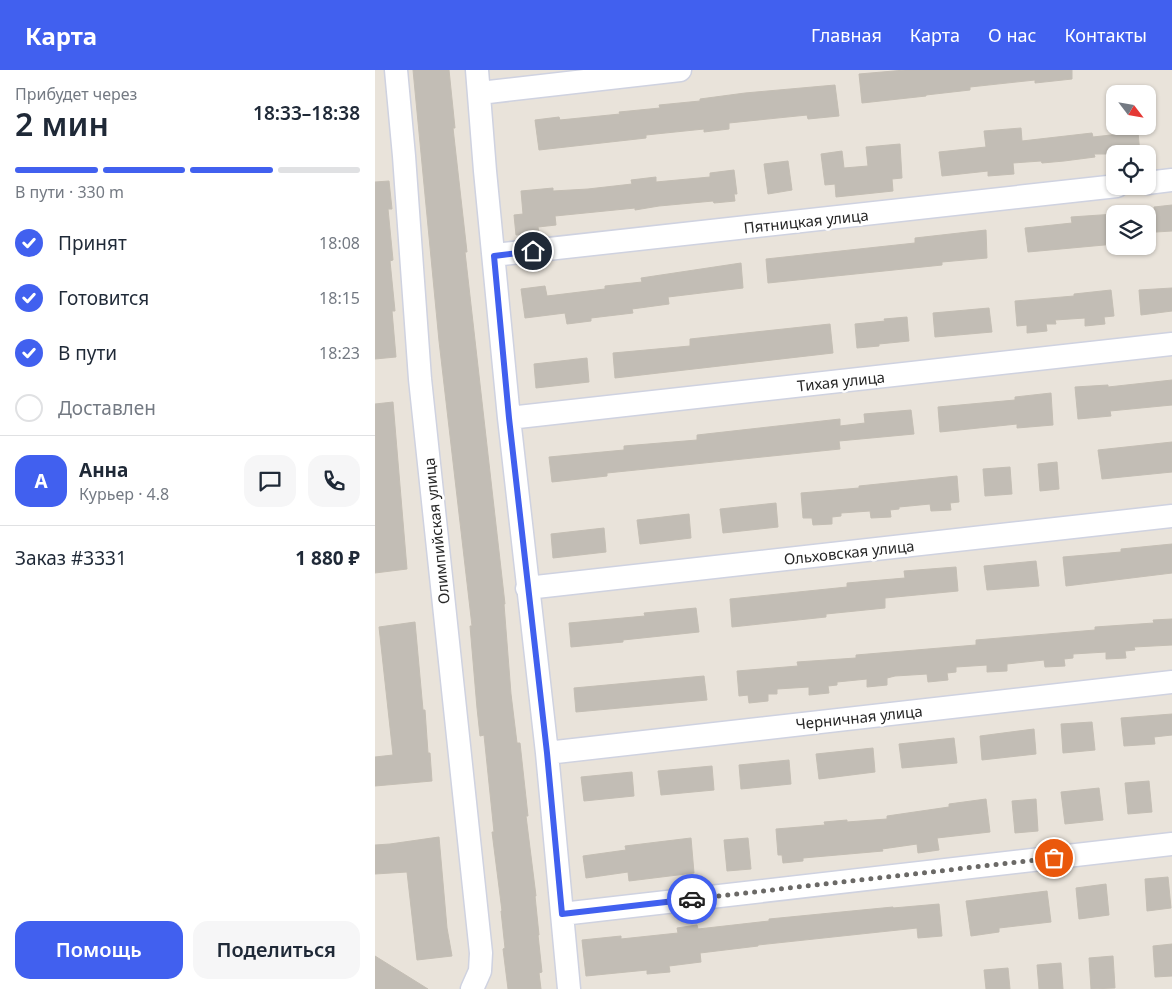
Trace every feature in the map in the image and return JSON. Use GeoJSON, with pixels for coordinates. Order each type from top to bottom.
{"type":"FeatureCollection","features":[{"type":"Feature","properties":{"kind":"street","name":"Олимпийская улица"},"geometry":{"type":"LineString","coordinates":[[396,70],[420,379],[481,953],[480,971],[472,989]]}},
{"type":"Feature","properties":{"kind":"street"},"geometry":{"type":"LineString","coordinates":[[477,70],[509,418],[547,753],[569,989]]}},
{"type":"Feature","properties":{"kind":"street"},"geometry":{"type":"LineString","coordinates":[[480,93],[680,70]]}},
{"type":"Feature","properties":{"kind":"street"},"geometry":{"type":"LineString","coordinates":[[1156,182],[1172,180]]}},
{"type":"Feature","properties":{"kind":"street","name":"Пятницкая улица"},"geometry":{"type":"LineString","coordinates":[[494,256],[1106,187]]}},
{"type":"Feature","properties":{"kind":"street","name":"Тихая улица"},"geometry":{"type":"LineString","coordinates":[[509,418],[1172,344]]}},
{"type":"Feature","properties":{"kind":"street","name":"Ольховская улица"},"geometry":{"type":"LineString","coordinates":[[527,588],[1172,516]]}},
{"type":"Feature","properties":{"kind":"street","name":"Черничная улица"},"geometry":{"type":"LineString","coordinates":[[547,753],[1172,682]]}},
{"type":"Feature","properties":{"kind":"street"},"geometry":{"type":"LineString","coordinates":[[562,914],[1172,844]]}},
{"type":"Feature","properties":{"kind":"building"},"geometry":{"type":"Polygon","coordinates":[[[413,70],[449,70],[455,128],[453,128],[467,252],[465,252],[505,604],[511,694],[517,743],[520,743],[528,816],[526,816],[536,896],[542,972],[539,973],[541,989],[508,989],[484,735],[480,736],[470,626],[472,626],[439,341],[413,70]]]}},
{"type":"Feature","properties":{"kind":"building"},"geometry":{"type":"Polygon","coordinates":[[[905,70],[1072,70],[1072,79],[1035,83],[1035,80],[970,87],[970,90],[862,103],[859,74],[905,70]]]}},
{"type":"Feature","properties":{"kind":"building"},"geometry":{"type":"Polygon","coordinates":[[[835,85],[839,116],[808,119],[807,115],[729,123],[729,129],[704,132],[704,129],[646,135],[646,138],[539,150],[535,120],[559,117],[560,120],[620,114],[619,112],[660,108],[659,105],[700,101],[700,99],[835,85]]]}},
{"type":"Feature","properties":{"kind":"building"},"geometry":{"type":"Polygon","coordinates":[[[1021,128],[1022,141],[1092,133],[1093,137],[1138,135],[1139,145],[1106,145],[1106,154],[1094,154],[1095,157],[1042,163],[1041,161],[1013,163],[1014,174],[988,176],[988,171],[942,176],[939,152],[986,147],[984,131],[1021,128]]]}},
{"type":"Feature","properties":{"kind":"building"},"geometry":{"type":"Polygon","coordinates":[[[900,144],[902,178],[892,179],[893,191],[836,197],[835,184],[825,185],[821,154],[842,151],[844,168],[868,166],[866,147],[900,144]]]}},
{"type":"Feature","properties":{"kind":"building"},"geometry":{"type":"Polygon","coordinates":[[[788,161],[792,190],[768,194],[764,164],[788,161]]]}},
{"type":"Feature","properties":{"kind":"building"},"geometry":{"type":"Polygon","coordinates":[[[734,170],[737,194],[734,194],[735,201],[714,203],[713,201],[635,210],[635,208],[555,216],[556,225],[538,227],[539,233],[516,235],[514,215],[523,214],[521,191],[553,188],[553,191],[588,189],[632,184],[631,180],[656,177],[656,182],[710,177],[710,173],[734,170]]]}},
{"type":"Feature","properties":{"kind":"building"},"geometry":{"type":"Polygon","coordinates":[[[389,181],[392,209],[388,209],[393,260],[390,261],[395,311],[392,311],[396,357],[375,359],[375,182],[389,181]]]}},
{"type":"Feature","properties":{"kind":"building"},"geometry":{"type":"Polygon","coordinates":[[[1172,205],[1172,231],[1156,232],[1156,207],[1172,205]]]}},
{"type":"Feature","properties":{"kind":"building"},"geometry":{"type":"Polygon","coordinates":[[[1106,215],[1106,245],[1028,252],[1025,228],[1072,223],[1071,217],[1106,215]]]}},
{"type":"Feature","properties":{"kind":"building"},"geometry":{"type":"Polygon","coordinates":[[[986,230],[987,258],[942,262],[942,265],[768,283],[766,259],[915,243],[915,238],[986,230]]]}},
{"type":"Feature","properties":{"kind":"building"},"geometry":{"type":"Polygon","coordinates":[[[741,263],[743,288],[668,297],[669,304],[632,309],[633,313],[591,318],[591,321],[567,324],[565,313],[525,318],[521,289],[545,286],[547,296],[605,289],[605,286],[642,282],[641,278],[741,263]]]}},
{"type":"Feature","properties":{"kind":"building"},"geometry":{"type":"Polygon","coordinates":[[[1172,288],[1172,311],[1141,315],[1139,290],[1172,288]]]}},
{"type":"Feature","properties":{"kind":"building"},"geometry":{"type":"Polygon","coordinates":[[[1111,290],[1114,316],[1104,317],[1105,324],[1085,326],[1085,318],[1055,320],[1056,324],[1046,324],[1047,331],[1027,333],[1027,325],[1017,326],[1015,301],[1074,296],[1074,294],[1111,290]]]}},
{"type":"Feature","properties":{"kind":"building"},"geometry":{"type":"Polygon","coordinates":[[[989,308],[992,332],[935,337],[933,313],[989,308]]]}},
{"type":"Feature","properties":{"kind":"building"},"geometry":{"type":"Polygon","coordinates":[[[907,317],[909,341],[857,348],[855,324],[907,317]]]}},
{"type":"Feature","properties":{"kind":"building"},"geometry":{"type":"Polygon","coordinates":[[[830,324],[833,353],[615,378],[613,353],[690,346],[690,339],[830,324]]]}},
{"type":"Feature","properties":{"kind":"building"},"geometry":{"type":"Polygon","coordinates":[[[587,358],[589,382],[536,388],[534,364],[587,358]]]}},
{"type":"Feature","properties":{"kind":"building"},"geometry":{"type":"Polygon","coordinates":[[[1172,380],[1172,405],[1110,411],[1111,416],[1078,419],[1075,387],[1108,385],[1108,387],[1172,380]]]}},
{"type":"Feature","properties":{"kind":"building"},"geometry":{"type":"Polygon","coordinates":[[[1051,393],[1053,425],[1017,428],[1017,424],[940,432],[938,407],[1015,400],[1015,397],[1051,393]]]}},
{"type":"Feature","properties":{"kind":"building"},"geometry":{"type":"Polygon","coordinates":[[[393,402],[407,569],[375,573],[375,404],[393,402]]]}},
{"type":"Feature","properties":{"kind":"building"},"geometry":{"type":"Polygon","coordinates":[[[911,410],[914,434],[839,441],[840,449],[607,473],[607,476],[552,482],[549,457],[624,450],[624,446],[697,440],[697,435],[840,419],[840,426],[865,423],[864,414],[911,410]]]}},
{"type":"Feature","properties":{"kind":"building"},"geometry":{"type":"Polygon","coordinates":[[[1172,442],[1172,472],[1102,479],[1098,450],[1172,442]]]}},
{"type":"Feature","properties":{"kind":"building"},"geometry":{"type":"Polygon","coordinates":[[[1057,462],[1059,489],[1040,491],[1038,464],[1057,462]]]}},
{"type":"Feature","properties":{"kind":"building"},"geometry":{"type":"Polygon","coordinates":[[[1010,467],[1012,494],[985,496],[983,469],[1010,467]]]}},
{"type":"Feature","properties":{"kind":"building"},"geometry":{"type":"Polygon","coordinates":[[[957,476],[959,502],[950,503],[951,510],[931,511],[930,504],[899,507],[899,509],[890,510],[891,517],[871,518],[870,511],[841,513],[841,516],[832,517],[832,524],[813,525],[812,518],[803,518],[801,493],[957,476]]]}},
{"type":"Feature","properties":{"kind":"building"},"geometry":{"type":"Polygon","coordinates":[[[776,503],[778,527],[723,533],[720,509],[776,503]]]}},
{"type":"Feature","properties":{"kind":"building"},"geometry":{"type":"Polygon","coordinates":[[[689,514],[691,538],[640,544],[637,520],[689,514]]]}},
{"type":"Feature","properties":{"kind":"building"},"geometry":{"type":"Polygon","coordinates":[[[604,528],[606,552],[553,558],[551,534],[604,528]]]}},
{"type":"Feature","properties":{"kind":"building"},"geometry":{"type":"Polygon","coordinates":[[[1172,544],[1172,573],[1066,586],[1063,557],[1121,552],[1121,549],[1172,544]]]}},
{"type":"Feature","properties":{"kind":"building"},"geometry":{"type":"Polygon","coordinates":[[[1036,561],[1039,586],[987,590],[984,566],[1036,561]]]}},
{"type":"Feature","properties":{"kind":"building"},"geometry":{"type":"Polygon","coordinates":[[[956,567],[958,591],[885,598],[885,608],[826,614],[826,617],[732,627],[730,599],[847,587],[847,583],[905,578],[904,571],[956,567]]]}},
{"type":"Feature","properties":{"kind":"building"},"geometry":{"type":"Polygon","coordinates":[[[696,608],[699,632],[571,647],[569,623],[645,616],[644,613],[696,608]]]}},
{"type":"Feature","properties":{"kind":"building"},"geometry":{"type":"Polygon","coordinates":[[[1172,619],[1172,645],[1134,647],[1135,650],[1125,651],[1126,658],[1106,659],[1106,652],[1073,654],[1073,658],[1064,659],[1065,666],[1045,667],[1044,660],[1007,664],[1007,671],[987,672],[987,665],[956,667],[956,672],[947,673],[948,680],[928,682],[927,674],[895,676],[887,678],[887,685],[867,687],[867,679],[837,682],[837,685],[828,686],[829,693],[809,695],[809,687],[777,689],[777,694],[768,694],[768,701],[749,703],[748,695],[739,696],[737,671],[798,666],[797,662],[856,658],[856,655],[976,645],[976,640],[1095,630],[1095,627],[1154,623],[1153,620],[1172,619]]]}},
{"type":"Feature","properties":{"kind":"building"},"geometry":{"type":"Polygon","coordinates":[[[415,622],[432,781],[375,786],[375,757],[393,755],[379,627],[415,622]]]}},
{"type":"Feature","properties":{"kind":"building"},"geometry":{"type":"Polygon","coordinates":[[[704,676],[707,700],[576,712],[574,688],[704,676]]]}},
{"type":"Feature","properties":{"kind":"building"},"geometry":{"type":"Polygon","coordinates":[[[1172,714],[1172,735],[1154,737],[1155,744],[1124,746],[1121,718],[1172,714]]]}},
{"type":"Feature","properties":{"kind":"building"},"geometry":{"type":"Polygon","coordinates":[[[1092,722],[1095,750],[1063,753],[1061,724],[1092,722]]]}},
{"type":"Feature","properties":{"kind":"building"},"geometry":{"type":"Polygon","coordinates":[[[1034,729],[1036,754],[982,760],[980,736],[1034,729]]]}},
{"type":"Feature","properties":{"kind":"building"},"geometry":{"type":"Polygon","coordinates":[[[954,738],[957,763],[902,768],[899,744],[954,738]]]}},
{"type":"Feature","properties":{"kind":"building"},"geometry":{"type":"Polygon","coordinates":[[[873,748],[875,772],[819,779],[816,754],[873,748]]]}},
{"type":"Feature","properties":{"kind":"building"},"geometry":{"type":"Polygon","coordinates":[[[789,760],[791,784],[741,789],[739,765],[789,760]]]}},
{"type":"Feature","properties":{"kind":"building"},"geometry":{"type":"Polygon","coordinates":[[[712,766],[714,790],[661,795],[658,771],[712,766]]]}},
{"type":"Feature","properties":{"kind":"building"},"geometry":{"type":"Polygon","coordinates":[[[632,772],[634,796],[584,801],[581,777],[632,772]]]}},
{"type":"Feature","properties":{"kind":"building"},"geometry":{"type":"Polygon","coordinates":[[[1149,781],[1152,812],[1128,814],[1125,783],[1149,781]]]}},
{"type":"Feature","properties":{"kind":"building"},"geometry":{"type":"Polygon","coordinates":[[[1099,788],[1103,820],[1065,824],[1061,792],[1099,788]]]}},
{"type":"Feature","properties":{"kind":"building"},"geometry":{"type":"Polygon","coordinates":[[[986,799],[990,832],[937,838],[939,850],[918,853],[917,844],[882,849],[883,851],[803,858],[803,861],[783,863],[782,855],[778,855],[776,829],[825,825],[824,822],[887,819],[887,816],[949,807],[949,804],[986,799]]]}},
{"type":"Feature","properties":{"kind":"building"},"geometry":{"type":"Polygon","coordinates":[[[1036,799],[1038,831],[1015,833],[1012,801],[1036,799]]]}},
{"type":"Feature","properties":{"kind":"building"},"geometry":{"type":"Polygon","coordinates":[[[439,837],[447,928],[452,956],[417,960],[407,872],[375,874],[375,845],[439,837]]]}},
{"type":"Feature","properties":{"kind":"building"},"geometry":{"type":"Polygon","coordinates":[[[691,838],[694,873],[629,881],[628,872],[586,878],[583,856],[626,850],[625,846],[691,838]]]}},
{"type":"Feature","properties":{"kind":"building"},"geometry":{"type":"Polygon","coordinates":[[[748,838],[751,869],[727,871],[724,840],[748,838]]]}},
{"type":"Feature","properties":{"kind":"building"},"geometry":{"type":"Polygon","coordinates":[[[1168,877],[1171,908],[1147,911],[1145,879],[1168,877]]]}},
{"type":"Feature","properties":{"kind":"building"},"geometry":{"type":"Polygon","coordinates":[[[1106,884],[1109,915],[1079,919],[1076,888],[1106,884]]]}},
{"type":"Feature","properties":{"kind":"building"},"geometry":{"type":"Polygon","coordinates":[[[1047,891],[1051,922],[999,928],[999,932],[971,936],[966,901],[1047,891]]]}},
{"type":"Feature","properties":{"kind":"building"},"geometry":{"type":"Polygon","coordinates":[[[939,904],[942,936],[918,938],[917,928],[758,945],[700,953],[701,962],[669,966],[670,972],[647,974],[647,970],[586,976],[582,940],[621,936],[621,939],[678,933],[677,928],[697,925],[698,929],[769,921],[769,919],[939,904]]]}},
{"type":"Feature","properties":{"kind":"building"},"geometry":{"type":"Polygon","coordinates":[[[1172,944],[1172,976],[1155,977],[1153,946],[1172,944]]]}},
{"type":"Feature","properties":{"kind":"building"},"geometry":{"type":"Polygon","coordinates":[[[375,956],[428,989],[375,989],[375,956]]]}},
{"type":"Feature","properties":{"kind":"building"},"geometry":{"type":"Polygon","coordinates":[[[1113,956],[1115,988],[1091,989],[1089,958],[1113,956]]]}},
{"type":"Feature","properties":{"kind":"building"},"geometry":{"type":"Polygon","coordinates":[[[1061,963],[1063,989],[1039,989],[1037,965],[1061,963]]]}},
{"type":"Feature","properties":{"kind":"building"},"geometry":{"type":"Polygon","coordinates":[[[1008,968],[1010,989],[986,989],[984,970],[1008,968]]]}},
{"type":"Feature","properties":{"kind":"way so far"},"geometry":{"type":"LineString","coordinates":[[692,899],[1054,858]]}},
{"type":"Feature","properties":{"kind":"route"},"geometry":{"type":"LineString","coordinates":[[533,251],[494,256],[509,418],[547,753],[562,914],[692,899]]}}]}
